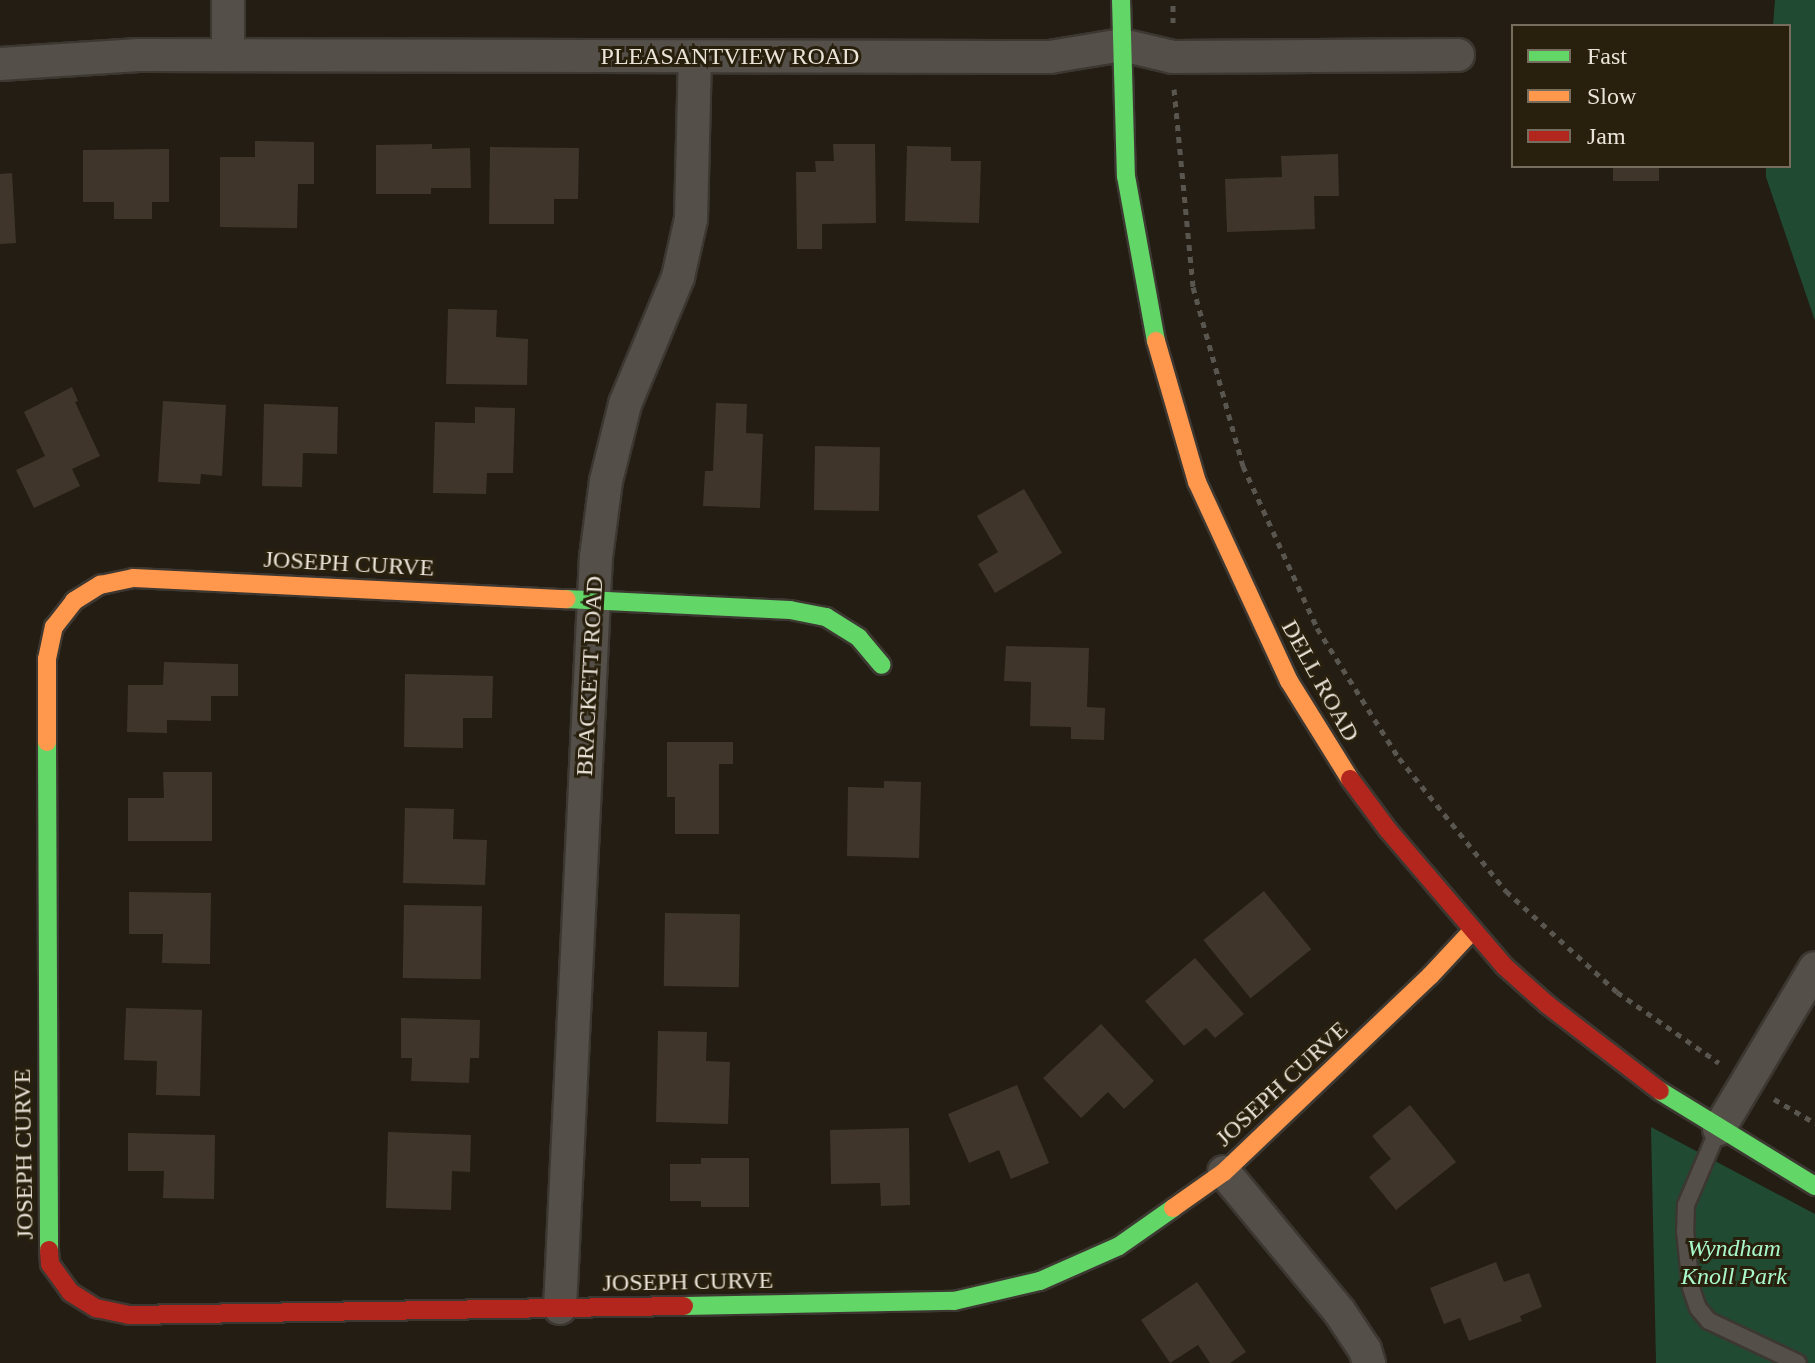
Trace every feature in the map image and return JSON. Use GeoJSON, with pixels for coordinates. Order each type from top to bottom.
{"type":"FeatureCollection","features":[{"type":"Feature","properties":{"kind":"street"},"geometry":{"type":"LineString","coordinates":[[228,0],[228,55]]}},
{"type":"Feature","properties":{"kind":"street","name":"DELL ROAD"},"geometry":{"type":"LineString","coordinates":[[1121,0],[1126,176],[1136,240],[1172,407],[1197,482],[1289,681],[1333,756],[1472,931],[1548,1005],[1666,1096],[1815,1186]]}},
{"type":"Feature","properties":{"kind":"street","name":"PLEASANTVIEW ROAD"},"geometry":{"type":"LineString","coordinates":[[0,64],[67,57],[228,55],[1050,57],[1122,45],[1173,57],[1458,55]]}},
{"type":"Feature","properties":{"kind":"street","name":"BRACKETT ROAD"},"geometry":{"type":"LineString","coordinates":[[560,1308],[594,601],[606,481],[625,404],[678,277],[691,219],[695,57]]}},
{"type":"Feature","properties":{"kind":"street","name":"JOSEPH CURVE"},"geometry":{"type":"LineString","coordinates":[[882,665],[859,638],[826,617],[790,610],[133,578],[100,585],[74,601],[54,627],[47,659],[47,1232],[50,1264],[70,1292],[96,1308],[129,1315],[954,1301],[1040,1281],[1119,1246],[1224,1172],[1430,976],[1472,931]]}},
{"type":"Feature","properties":{"kind":"street"},"geometry":{"type":"LineString","coordinates":[[1719,1129],[1815,968]]}},
{"type":"Feature","properties":{"kind":"street"},"geometry":{"type":"LineString","coordinates":[[1224,1172],[1339,1311],[1365,1350],[1369,1363]]}},
{"type":"Feature","properties":{"kind":"lane"},"geometry":{"type":"LineString","coordinates":[[1719,1129],[1686,1205],[1685,1231],[1691,1288],[1698,1308],[1709,1321],[1798,1363]]}},
{"type":"Feature","properties":{"kind":"path"},"geometry":{"type":"LineString","coordinates":[[1173,0],[1173,57],[1193,287],[1243,466],[1317,628],[1399,758],[1506,891],[1617,992],[1748,1084],[1815,1123]]}},
{"type":"Feature","properties":{"kind":"green space"},"geometry":{"type":"Polygon","coordinates":[[[1775,0],[1815,0],[1815,321],[1766,177],[1766,168],[1791,168],[1791,24],[1773,24],[1775,0]]]}},
{"type":"Feature","properties":{"kind":"green space","name":"Wyndham Knoll Park"},"geometry":{"type":"Polygon","coordinates":[[[1651,1127],[1815,1214],[1815,1363],[1656,1363],[1651,1127]]]}},
{"type":"Feature","properties":{"kind":"building"},"geometry":{"type":"Polygon","coordinates":[[[255,141],[314,142],[314,184],[298,184],[297,228],[220,227],[220,157],[255,157],[255,141]]]}},
{"type":"Feature","properties":{"kind":"building"},"geometry":{"type":"Polygon","coordinates":[[[432,144],[432,149],[470,148],[471,188],[431,188],[431,194],[376,194],[376,145],[432,144]]]}},
{"type":"Feature","properties":{"kind":"building"},"geometry":{"type":"Polygon","coordinates":[[[833,144],[875,144],[876,223],[822,224],[822,249],[797,249],[796,172],[816,172],[815,161],[834,161],[833,144]]]}},
{"type":"Feature","properties":{"kind":"building"},"geometry":{"type":"Polygon","coordinates":[[[907,146],[951,147],[951,161],[981,161],[979,223],[905,221],[907,146]]]}},
{"type":"Feature","properties":{"kind":"building"},"geometry":{"type":"Polygon","coordinates":[[[490,147],[579,148],[578,199],[554,199],[554,224],[489,224],[490,147]]]}},
{"type":"Feature","properties":{"kind":"building"},"geometry":{"type":"Polygon","coordinates":[[[169,149],[169,202],[152,202],[152,219],[114,219],[114,202],[83,202],[83,150],[169,149]]]}},
{"type":"Feature","properties":{"kind":"building"},"geometry":{"type":"Polygon","coordinates":[[[1338,154],[1339,196],[1314,196],[1315,229],[1227,232],[1225,179],[1282,177],[1281,156],[1338,154]]]}},
{"type":"Feature","properties":{"kind":"building"},"geometry":{"type":"Polygon","coordinates":[[[1613,168],[1659,168],[1659,181],[1613,181],[1613,168]]]}},
{"type":"Feature","properties":{"kind":"building"},"geometry":{"type":"Polygon","coordinates":[[[12,173],[16,243],[0,244],[0,174],[12,173]]]}},
{"type":"Feature","properties":{"kind":"building"},"geometry":{"type":"Polygon","coordinates":[[[448,309],[497,310],[496,337],[528,339],[527,385],[446,384],[448,309]]]}},
{"type":"Feature","properties":{"kind":"building"},"geometry":{"type":"Polygon","coordinates":[[[72,387],[78,401],[75,402],[100,456],[72,469],[80,486],[34,508],[16,470],[45,456],[24,412],[72,387]]]}},
{"type":"Feature","properties":{"kind":"building"},"geometry":{"type":"Polygon","coordinates":[[[163,401],[226,405],[222,476],[201,474],[200,484],[158,482],[163,401]]]}},
{"type":"Feature","properties":{"kind":"building"},"geometry":{"type":"Polygon","coordinates":[[[716,403],[747,404],[746,433],[763,434],[760,508],[703,506],[705,471],[713,471],[716,403]]]}},
{"type":"Feature","properties":{"kind":"building"},"geometry":{"type":"Polygon","coordinates":[[[264,404],[338,407],[337,454],[303,453],[302,487],[262,486],[264,404]]]}},
{"type":"Feature","properties":{"kind":"building"},"geometry":{"type":"Polygon","coordinates":[[[475,407],[515,408],[513,473],[487,473],[486,494],[433,493],[435,422],[475,423],[475,407]]]}},
{"type":"Feature","properties":{"kind":"building"},"geometry":{"type":"Polygon","coordinates":[[[815,446],[880,447],[879,511],[814,510],[815,446]]]}},
{"type":"Feature","properties":{"kind":"building"},"geometry":{"type":"Polygon","coordinates":[[[1024,489],[1062,553],[995,593],[978,564],[998,552],[977,516],[1024,489]]]}},
{"type":"Feature","properties":{"kind":"building"},"geometry":{"type":"Polygon","coordinates":[[[1006,646],[1089,648],[1087,707],[1105,708],[1104,740],[1071,739],[1071,727],[1030,726],[1031,682],[1004,681],[1006,646]]]}},
{"type":"Feature","properties":{"kind":"building"},"geometry":{"type":"Polygon","coordinates":[[[164,662],[238,664],[238,696],[211,696],[211,721],[167,720],[167,733],[127,732],[128,685],[163,685],[164,662]]]}},
{"type":"Feature","properties":{"kind":"building"},"geometry":{"type":"Polygon","coordinates":[[[405,674],[493,676],[492,718],[463,718],[463,748],[404,747],[405,674]]]}},
{"type":"Feature","properties":{"kind":"building"},"geometry":{"type":"Polygon","coordinates":[[[667,742],[733,742],[733,764],[719,764],[719,834],[675,834],[675,797],[667,797],[667,742]]]}},
{"type":"Feature","properties":{"kind":"building"},"geometry":{"type":"Polygon","coordinates":[[[163,772],[212,772],[212,841],[128,841],[128,798],[164,798],[163,772]]]}},
{"type":"Feature","properties":{"kind":"building"},"geometry":{"type":"Polygon","coordinates":[[[884,781],[921,782],[919,858],[847,856],[848,787],[884,788],[884,781]]]}},
{"type":"Feature","properties":{"kind":"building"},"geometry":{"type":"Polygon","coordinates":[[[405,808],[454,809],[453,839],[487,840],[485,885],[403,883],[405,808]]]}},
{"type":"Feature","properties":{"kind":"building"},"geometry":{"type":"Polygon","coordinates":[[[1264,891],[1311,949],[1251,998],[1203,940],[1264,891]]]}},
{"type":"Feature","properties":{"kind":"building"},"geometry":{"type":"Polygon","coordinates":[[[129,892],[211,893],[210,964],[162,963],[163,934],[129,934],[129,892]]]}},
{"type":"Feature","properties":{"kind":"building"},"geometry":{"type":"Polygon","coordinates":[[[404,905],[482,906],[481,979],[403,978],[404,905]]]}},
{"type":"Feature","properties":{"kind":"building"},"geometry":{"type":"Polygon","coordinates":[[[665,913],[740,914],[739,987],[664,986],[665,913]]]}},
{"type":"Feature","properties":{"kind":"building"},"geometry":{"type":"Polygon","coordinates":[[[1195,958],[1244,1014],[1215,1038],[1206,1028],[1184,1046],[1145,1001],[1195,958]]]}},
{"type":"Feature","properties":{"kind":"building"},"geometry":{"type":"Polygon","coordinates":[[[126,1008],[202,1010],[200,1096],[156,1095],[157,1061],[124,1060],[126,1008]]]}},
{"type":"Feature","properties":{"kind":"building"},"geometry":{"type":"Polygon","coordinates":[[[401,1018],[480,1020],[479,1058],[470,1058],[469,1083],[411,1081],[412,1058],[401,1058],[401,1018]]]}},
{"type":"Feature","properties":{"kind":"building"},"geometry":{"type":"Polygon","coordinates":[[[1101,1024],[1154,1081],[1124,1109],[1108,1092],[1081,1118],[1043,1078],[1101,1024]]]}},
{"type":"Feature","properties":{"kind":"building"},"geometry":{"type":"Polygon","coordinates":[[[658,1031],[707,1032],[706,1061],[730,1062],[728,1124],[656,1122],[658,1031]]]}},
{"type":"Feature","properties":{"kind":"building"},"geometry":{"type":"Polygon","coordinates":[[[1017,1085],[1049,1163],[1011,1179],[999,1150],[969,1163],[948,1114],[1017,1085]]]}},
{"type":"Feature","properties":{"kind":"building"},"geometry":{"type":"Polygon","coordinates":[[[1410,1105],[1456,1162],[1396,1210],[1369,1177],[1391,1159],[1372,1136],[1410,1105]]]}},
{"type":"Feature","properties":{"kind":"building"},"geometry":{"type":"Polygon","coordinates":[[[909,1128],[910,1205],[881,1206],[880,1183],[831,1184],[830,1130],[909,1128]]]}},
{"type":"Feature","properties":{"kind":"building"},"geometry":{"type":"Polygon","coordinates":[[[388,1132],[471,1135],[470,1172],[452,1171],[451,1210],[386,1208],[388,1132]]]}},
{"type":"Feature","properties":{"kind":"building"},"geometry":{"type":"Polygon","coordinates":[[[128,1133],[215,1135],[214,1199],[163,1198],[164,1171],[128,1171],[128,1133]]]}},
{"type":"Feature","properties":{"kind":"building"},"geometry":{"type":"Polygon","coordinates":[[[701,1158],[749,1158],[749,1207],[701,1207],[701,1201],[670,1201],[670,1164],[701,1164],[701,1158]]]}},
{"type":"Feature","properties":{"kind":"building"},"geometry":{"type":"Polygon","coordinates":[[[1496,1262],[1504,1282],[1529,1273],[1542,1307],[1520,1316],[1522,1321],[1469,1341],[1460,1318],[1444,1324],[1430,1288],[1496,1262]]]}},
{"type":"Feature","properties":{"kind":"building"},"geometry":{"type":"Polygon","coordinates":[[[1197,1282],[1246,1352],[1230,1363],[1210,1363],[1198,1345],[1170,1363],[1141,1320],[1197,1282]]]}},
{"type":"Feature","properties":{"kind":"traffic: fast"},"geometry":{"type":"LineString","coordinates":[[1121,0],[1126,176],[1156,341]]}},
{"type":"Feature","properties":{"kind":"traffic: fast"},"geometry":{"type":"LineString","coordinates":[[566,599],[790,610],[826,617],[859,638],[882,665]]}},
{"type":"Feature","properties":{"kind":"traffic: fast"},"geometry":{"type":"LineString","coordinates":[[47,742],[49,1250]]}},
{"type":"Feature","properties":{"kind":"traffic: fast"},"geometry":{"type":"LineString","coordinates":[[1660,1091],[1815,1186]]}},
{"type":"Feature","properties":{"kind":"traffic: fast"},"geometry":{"type":"LineString","coordinates":[[684,1306],[954,1301],[1040,1281],[1119,1246],[1173,1208]]}},
{"type":"Feature","properties":{"kind":"traffic: slow"},"geometry":{"type":"LineString","coordinates":[[1156,341],[1197,482],[1289,681],[1350,779]]}},
{"type":"Feature","properties":{"kind":"traffic: slow"},"geometry":{"type":"LineString","coordinates":[[47,742],[47,659],[54,627],[74,601],[100,585],[133,578],[566,599]]}},
{"type":"Feature","properties":{"kind":"traffic: slow"},"geometry":{"type":"LineString","coordinates":[[1173,1208],[1224,1172],[1430,976],[1472,931]]}},
{"type":"Feature","properties":{"kind":"traffic: jam"},"geometry":{"type":"LineString","coordinates":[[1350,779],[1388,830],[1504,966],[1548,1005],[1660,1091]]}},
{"type":"Feature","properties":{"kind":"traffic: jam"},"geometry":{"type":"LineString","coordinates":[[49,1250],[50,1264],[70,1292],[96,1308],[129,1315],[684,1306]]}}]}
